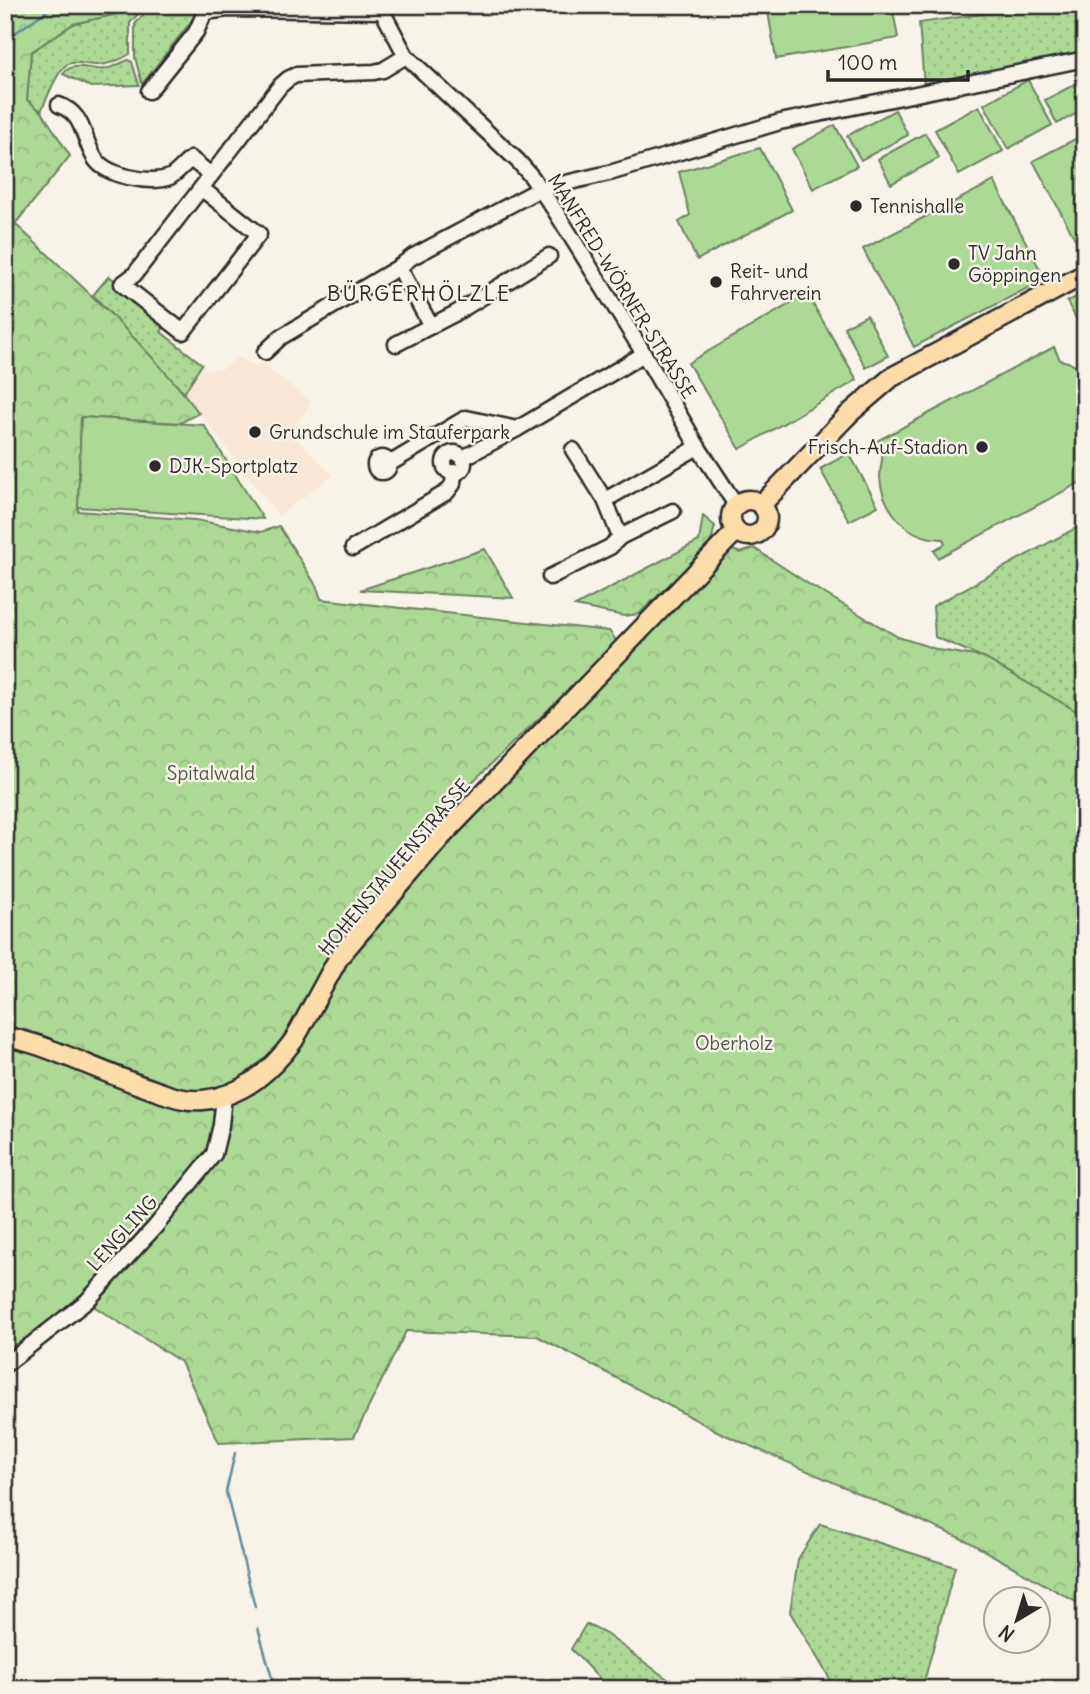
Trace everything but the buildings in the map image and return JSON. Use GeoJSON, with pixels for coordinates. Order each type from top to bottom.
{"type":"FeatureCollection","features":[{"type":"Feature","properties":{"kind":"main road"},"geometry":{"type":"LineString","coordinates":[[761,505],[850,413],[892,377],[1085,274]]}},
{"type":"Feature","properties":{"kind":"main road"},"geometry":{"type":"LineString","coordinates":[[748,500],[761,505],[767,517],[762,531],[747,537],[732,527],[730,515],[736,505],[748,500]]}},
{"type":"Feature","properties":{"kind":"main road","name":"HOHENSTAUFENSTRASSE"},"geometry":{"type":"LineString","coordinates":[[5,1035],[44,1047],[180,1099],[201,1100],[224,1096],[251,1084],[270,1069],[294,1040],[340,957],[442,836],[736,531]]}},
{"type":"Feature","properties":{"kind":"street","name":"MANFRED-WÖRNER-STRASSE"},"geometry":{"type":"LineString","coordinates":[[380,8],[406,56],[518,161],[540,189],[736,505]]}},
{"type":"Feature","properties":{"kind":"street"},"geometry":{"type":"LineString","coordinates":[[149,91],[196,32],[202,16],[209,11],[380,8]]}},
{"type":"Feature","properties":{"kind":"street"},"geometry":{"type":"LineString","coordinates":[[201,188],[260,234],[183,332],[122,284],[134,275],[211,175],[280,86],[296,75],[374,72],[406,56]]}},
{"type":"Feature","properties":{"kind":"street"},"geometry":{"type":"LineString","coordinates":[[265,352],[281,337],[424,251],[540,189],[613,172],[780,122],[1085,59]]}},
{"type":"Feature","properties":{"kind":"street"},"geometry":{"type":"LineString","coordinates":[[59,105],[75,114],[95,160],[111,172],[151,181],[171,176],[191,159],[211,175]]}},
{"type":"Feature","properties":{"kind":"street"},"geometry":{"type":"LineString","coordinates":[[396,344],[549,256]]}},
{"type":"Feature","properties":{"kind":"street"},"geometry":{"type":"LineString","coordinates":[[399,267],[431,326]]}},
{"type":"Feature","properties":{"kind":"street"},"geometry":{"type":"LineString","coordinates":[[353,548],[447,492],[453,484],[454,472],[462,469],[463,458],[644,354]]}},
{"type":"Feature","properties":{"kind":"street"},"geometry":{"type":"LineString","coordinates":[[389,464],[466,418],[517,429]]}},
{"type":"Feature","properties":{"kind":"street"},"geometry":{"type":"LineString","coordinates":[[605,500],[698,447]]}},
{"type":"Feature","properties":{"kind":"street"},"geometry":{"type":"LineString","coordinates":[[573,450],[605,500],[620,537]]}},
{"type":"Feature","properties":{"kind":"street"},"geometry":{"type":"LineString","coordinates":[[550,577],[610,547],[620,537],[673,511]]}},
{"type":"Feature","properties":{"kind":"street","name":"LENGLING"},"geometry":{"type":"LineString","coordinates":[[5,1365],[87,1301],[156,1227],[214,1154],[224,1096]]}},
{"type":"Feature","properties":{"kind":"shaded area","name":"Grundschule im Stauferpark"},"geometry":{"type":"Polygon","coordinates":[[[239,357],[253,365],[261,363],[312,402],[294,426],[297,439],[333,475],[279,516],[184,393],[202,364],[204,369],[221,369],[239,357]]]}},
{"type":"Feature","properties":{"kind":"green space","name":"Oberholz"},"geometry":{"type":"Polygon","coordinates":[[[5,5],[132,5],[130,11],[73,24],[31,52],[27,100],[42,112],[70,156],[15,224],[134,338],[199,413],[180,423],[81,417],[78,511],[195,520],[261,532],[279,526],[317,587],[321,599],[609,631],[618,643],[423,829],[334,955],[283,1048],[270,1063],[246,1080],[222,1091],[223,1102],[250,1091],[272,1074],[291,1054],[351,948],[450,834],[729,549],[741,553],[754,548],[898,637],[939,650],[982,657],[1085,716],[1085,1607],[1052,1589],[1052,1586],[1047,1586],[967,1541],[721,1433],[537,1336],[406,1331],[354,1437],[219,1443],[181,1362],[87,1302],[5,1369],[5,5]]]}},
{"type":"Feature","properties":{"kind":"green space"},"geometry":{"type":"Polygon","coordinates":[[[132,5],[146,5],[130,23],[130,54],[107,64],[68,64],[58,75],[41,111],[27,100],[31,52],[73,24],[130,11],[132,5]]]}},
{"type":"Feature","properties":{"kind":"green space"},"geometry":{"type":"Polygon","coordinates":[[[151,5],[204,5],[142,84],[135,57],[135,24],[151,5]]]}},
{"type":"Feature","properties":{"kind":"green space"},"geometry":{"type":"Polygon","coordinates":[[[767,5],[892,5],[898,38],[776,59],[767,5]]]}},
{"type":"Feature","properties":{"kind":"green space"},"geometry":{"type":"Polygon","coordinates":[[[1044,5],[1085,5],[1085,51],[924,85],[919,23],[1044,5]]]}},
{"type":"Feature","properties":{"kind":"green space"},"geometry":{"type":"Polygon","coordinates":[[[128,60],[132,62],[139,85],[91,87],[63,74],[72,67],[106,69],[128,60]]]}},
{"type":"Feature","properties":{"kind":"green space"},"geometry":{"type":"Polygon","coordinates":[[[1085,79],[1085,109],[1057,124],[1045,100],[1085,79]]]}},
{"type":"Feature","properties":{"kind":"green space"},"geometry":{"type":"Polygon","coordinates":[[[1028,80],[1052,125],[1008,149],[984,104],[1028,80]]]}},
{"type":"Feature","properties":{"kind":"green space"},"geometry":{"type":"Polygon","coordinates":[[[979,106],[1003,151],[959,175],[935,130],[979,106]]]}},
{"type":"Feature","properties":{"kind":"green space"},"geometry":{"type":"Polygon","coordinates":[[[895,110],[908,135],[861,160],[847,136],[895,110]]]}},
{"type":"Feature","properties":{"kind":"green space"},"geometry":{"type":"Polygon","coordinates":[[[835,125],[857,166],[813,189],[792,149],[835,125]]]}},
{"type":"Feature","properties":{"kind":"green space"},"geometry":{"type":"Polygon","coordinates":[[[925,133],[939,158],[891,184],[878,159],[925,133]]]}},
{"type":"Feature","properties":{"kind":"green space"},"geometry":{"type":"Polygon","coordinates":[[[1085,134],[1085,248],[1081,250],[1033,161],[1085,134]]]}},
{"type":"Feature","properties":{"kind":"green space"},"geometry":{"type":"Polygon","coordinates":[[[760,148],[792,210],[697,260],[679,222],[690,215],[679,172],[760,148]]]}},
{"type":"Feature","properties":{"kind":"green space","name":"TV Jahn Göppingen"},"geometry":{"type":"Polygon","coordinates":[[[994,181],[1045,279],[914,347],[863,249],[994,181]]]}},
{"type":"Feature","properties":{"kind":"green space"},"geometry":{"type":"Polygon","coordinates":[[[109,276],[167,322],[161,332],[202,364],[184,393],[93,295],[109,276]]]}},
{"type":"Feature","properties":{"kind":"green space"},"geometry":{"type":"Polygon","coordinates":[[[1085,292],[1085,335],[1067,302],[1085,292]]]}},
{"type":"Feature","properties":{"kind":"green space"},"geometry":{"type":"Polygon","coordinates":[[[807,294],[857,380],[740,449],[688,363],[807,294]]]}},
{"type":"Feature","properties":{"kind":"green space"},"geometry":{"type":"Polygon","coordinates":[[[867,315],[888,356],[866,368],[844,327],[867,315]]]}},
{"type":"Feature","properties":{"kind":"green space","name":"Frisch-Auf-Stadion"},"geometry":{"type":"Polygon","coordinates":[[[1054,347],[1060,360],[1085,372],[1085,480],[938,558],[934,550],[945,544],[943,539],[929,538],[909,529],[888,506],[881,487],[882,456],[877,441],[1054,347]]]}},
{"type":"Feature","properties":{"kind":"green space","name":"DJK-Sportplatz"},"geometry":{"type":"Polygon","coordinates":[[[81,417],[204,425],[263,519],[78,507],[81,417]]]}},
{"type":"Feature","properties":{"kind":"green space"},"geometry":{"type":"Polygon","coordinates":[[[849,453],[878,506],[849,521],[820,469],[849,453]]]}},
{"type":"Feature","properties":{"kind":"green space"},"geometry":{"type":"Polygon","coordinates":[[[703,516],[715,526],[710,545],[639,614],[624,616],[575,606],[699,541],[703,516]]]}},
{"type":"Feature","properties":{"kind":"green space"},"geometry":{"type":"Polygon","coordinates":[[[1085,523],[1085,716],[982,657],[935,637],[933,606],[1085,523]]]}},
{"type":"Feature","properties":{"kind":"green space"},"geometry":{"type":"Polygon","coordinates":[[[485,549],[513,598],[360,590],[485,549]]]}},
{"type":"Feature","properties":{"kind":"green space"},"geometry":{"type":"Polygon","coordinates":[[[820,1524],[955,1567],[922,1689],[836,1689],[790,1612],[798,1559],[820,1524]]]}},
{"type":"Feature","properties":{"kind":"green space"},"geometry":{"type":"Polygon","coordinates":[[[586,1624],[606,1634],[681,1689],[609,1689],[571,1649],[586,1624]]]}},
{"type":"Feature","properties":{"kind":"waterway"},"geometry":{"type":"LineString","coordinates":[[5,40],[55,5]]}},
{"type":"Feature","properties":{"kind":"waterway"},"geometry":{"type":"LineString","coordinates":[[235,1453],[226,1492],[255,1607]]}},
{"type":"Feature","properties":{"kind":"waterway"},"geometry":{"type":"LineString","coordinates":[[258,1628],[275,1689]]}},
{"type":"Feature","properties":{"kind":"place","name":"Tennishalle"},"geometry":{"type":"Point","coordinates":[856,206]}},
{"type":"Feature","properties":{"kind":"place","name":"TV Jahn Göppingen"},"geometry":{"type":"Point","coordinates":[954,264]}},
{"type":"Feature","properties":{"kind":"place","name":"Reit- und Fahrverein"},"geometry":{"type":"Point","coordinates":[716,282]}},
{"type":"Feature","properties":{"kind":"place","name":"Grundschule im Stauferpark"},"geometry":{"type":"Point","coordinates":[255,432]}},
{"type":"Feature","properties":{"kind":"place","name":"Frisch-Auf-Stadion"},"geometry":{"type":"Point","coordinates":[982,447]}},
{"type":"Feature","properties":{"kind":"place","name":"DJK-Sportplatz"},"geometry":{"type":"Point","coordinates":[155,466]}},
{"type":"Feature","properties":{"kind":"district","name":"BÜRGERHÖLZLE"},"geometry":{"type":"Point","coordinates":[419,294]}},
{"type":"Feature","properties":{"kind":"park label","name":"Spitalwald"},"geometry":{"type":"Point","coordinates":[211,773]}}]}
